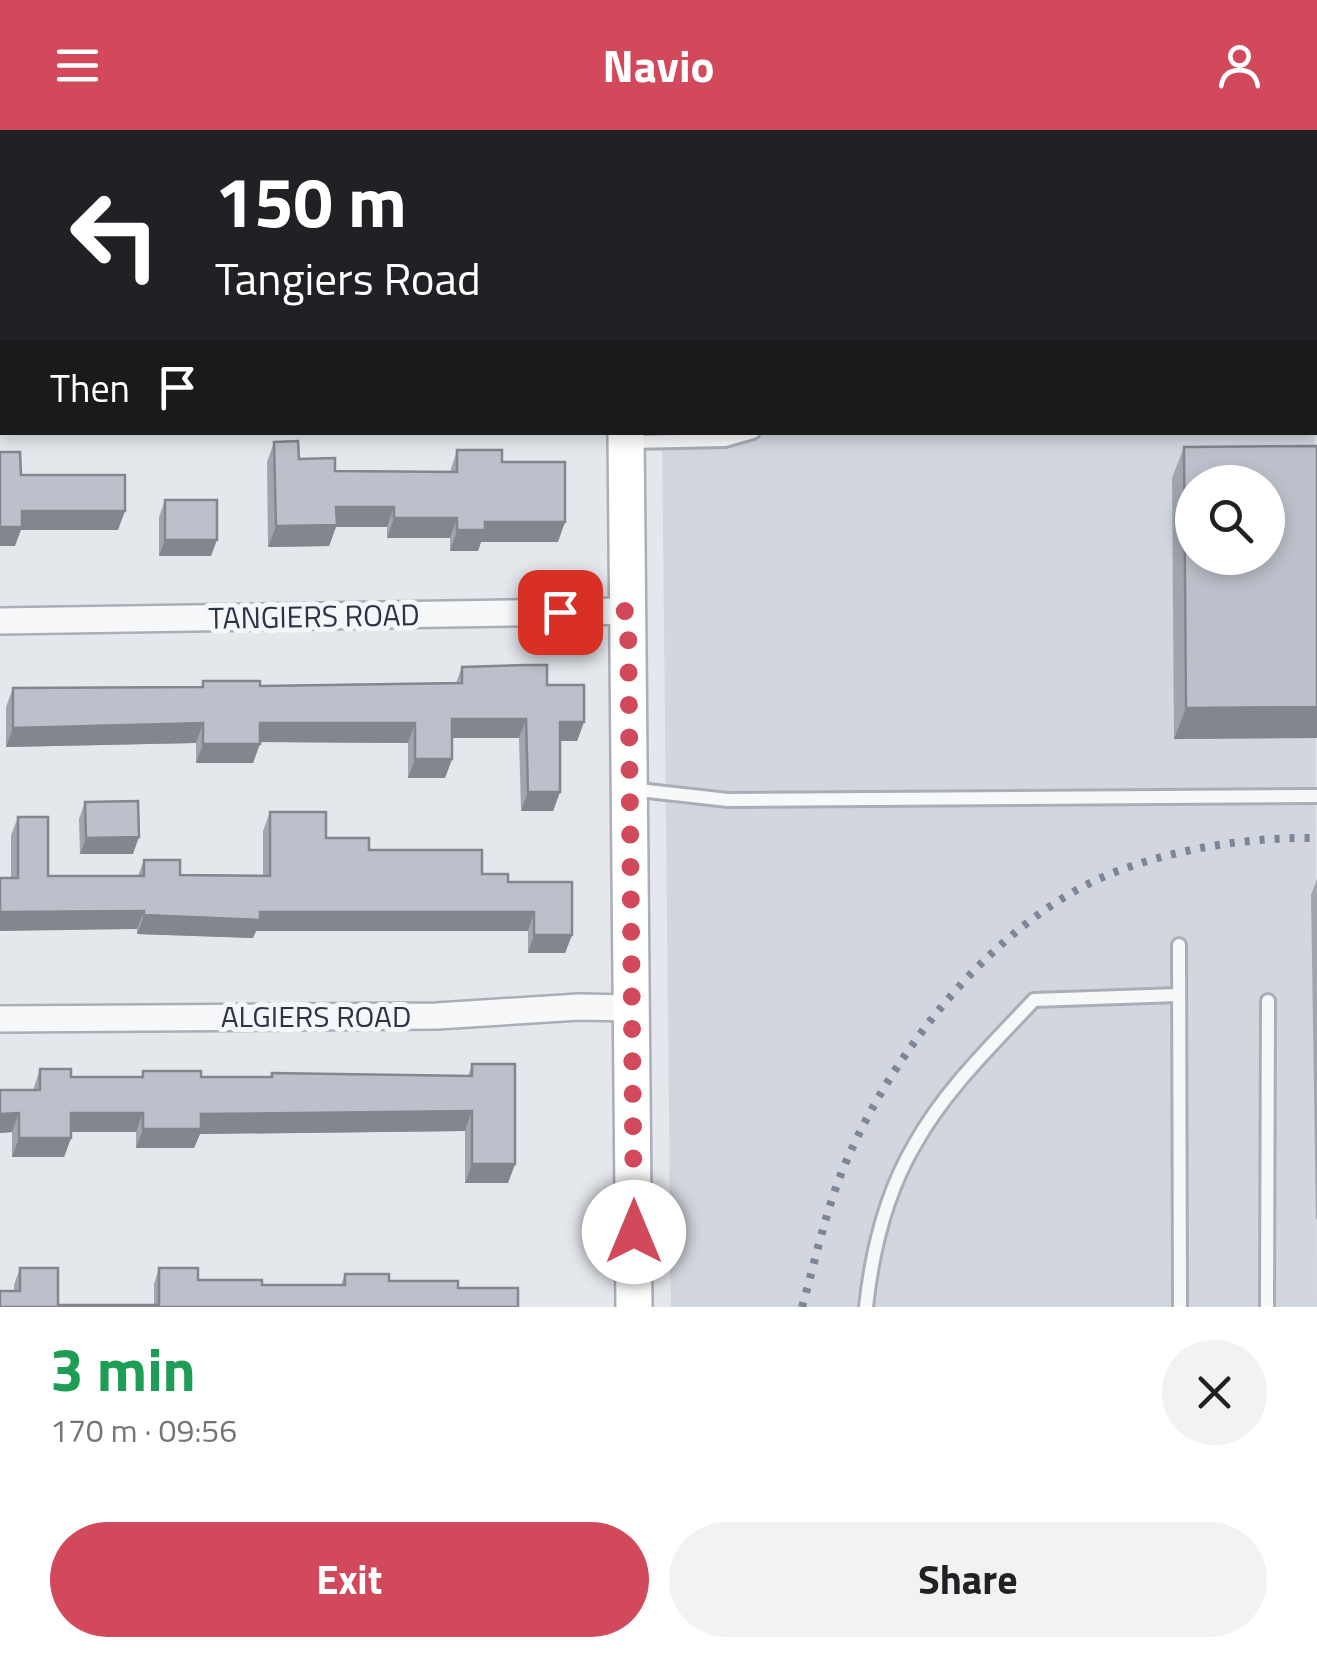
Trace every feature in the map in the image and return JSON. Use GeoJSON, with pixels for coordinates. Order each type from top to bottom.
{"type":"FeatureCollection","features":[{"type":"Feature","properties":{"kind":"street"},"geometry":{"type":"LineString","coordinates":[[626,437],[634,1307]]}},
{"type":"Feature","properties":{"kind":"street","name":"TANGIERS ROAD"},"geometry":{"type":"LineString","coordinates":[[0,621],[628,611]]}},
{"type":"Feature","properties":{"kind":"street","name":"ALGIERS ROAD"},"geometry":{"type":"LineString","coordinates":[[0,1019],[437,1016],[579,1007],[632,1008]]}},
{"type":"Feature","properties":{"kind":"lane"},"geometry":{"type":"LineString","coordinates":[[626,437],[725,440],[743,435]]}},
{"type":"Feature","properties":{"kind":"lane"},"geometry":{"type":"LineString","coordinates":[[630,789],[728,800],[1317,796]]}},
{"type":"Feature","properties":{"kind":"lane"},"geometry":{"type":"LineString","coordinates":[[1179,945],[1180,1307]]}},
{"type":"Feature","properties":{"kind":"lane"},"geometry":{"type":"LineString","coordinates":[[866,1307],[882,1219],[914,1144],[966,1073],[1034,1000],[1179,995]]}},
{"type":"Feature","properties":{"kind":"lane"},"geometry":{"type":"LineString","coordinates":[[1268,1001],[1268,1307]]}},
{"type":"Feature","properties":{"kind":"shaded area"},"geometry":{"type":"Polygon","coordinates":[[[662,435],[1315,435],[1317,1307],[671,1307],[662,435]]]}},
{"type":"Feature","properties":{"kind":"building"},"geometry":{"type":"Polygon","coordinates":[[[298,441],[299,459],[335,458],[335,471],[457,472],[457,450],[502,450],[502,462],[565,462],[565,522],[485,522],[485,530],[457,530],[457,518],[394,518],[394,507],[336,507],[337,525],[276,526],[274,442],[298,441]]]}},
{"type":"Feature","properties":{"kind":"building"},"geometry":{"type":"Polygon","coordinates":[[[1317,446],[1317,707],[1186,708],[1185,575],[1285,575],[1285,465],[1184,465],[1184,447],[1317,446]]]}},
{"type":"Feature","properties":{"kind":"building"},"geometry":{"type":"Polygon","coordinates":[[[0,452],[20,452],[21,475],[125,475],[125,511],[22,511],[22,527],[0,527],[0,452]]]}},
{"type":"Feature","properties":{"kind":"building"},"geometry":{"type":"Polygon","coordinates":[[[165,500],[217,500],[217,540],[165,540],[165,500]]]}},
{"type":"Feature","properties":{"kind":"building"},"geometry":{"type":"Polygon","coordinates":[[[547,665],[547,685],[584,685],[584,722],[560,722],[560,792],[528,792],[526,719],[452,719],[452,759],[415,759],[415,723],[260,723],[260,744],[203,744],[203,723],[13,728],[13,688],[203,687],[203,681],[260,681],[260,686],[462,683],[462,667],[547,665]]]}},
{"type":"Feature","properties":{"kind":"building"},"geometry":{"type":"Polygon","coordinates":[[[138,801],[139,837],[86,838],[85,802],[138,801]]]}},
{"type":"Feature","properties":{"kind":"building"},"geometry":{"type":"Polygon","coordinates":[[[270,812],[326,812],[326,838],[369,838],[369,850],[482,850],[482,874],[508,874],[508,882],[572,882],[572,935],[534,935],[534,912],[260,912],[260,920],[144,915],[144,911],[0,912],[0,878],[18,878],[18,817],[48,817],[48,876],[144,876],[144,860],[180,860],[180,875],[270,876],[270,812]]]}},
{"type":"Feature","properties":{"kind":"building"},"geometry":{"type":"Polygon","coordinates":[[[472,1064],[515,1064],[515,1164],[472,1164],[472,1111],[201,1114],[201,1129],[143,1129],[143,1113],[71,1113],[71,1138],[19,1138],[19,1113],[0,1114],[0,1090],[40,1090],[40,1069],[71,1069],[71,1077],[143,1077],[143,1071],[201,1071],[201,1077],[272,1077],[272,1073],[472,1076],[472,1064]]]}},
{"type":"Feature","properties":{"kind":"building"},"geometry":{"type":"Polygon","coordinates":[[[20,1268],[58,1268],[58,1305],[159,1305],[159,1268],[198,1268],[198,1280],[262,1280],[262,1285],[345,1285],[345,1274],[389,1274],[389,1281],[458,1281],[458,1288],[518,1288],[518,1307],[0,1307],[0,1291],[20,1291],[20,1268]]]}},
{"type":"Feature","properties":{"kind":"railway"},"geometry":{"type":"LineString","coordinates":[[802,1307],[833,1197],[858,1136],[913,1044],[986,959],[1027,923],[1070,894],[1115,872],[1164,856],[1215,846],[1317,838]]}},
{"type":"Feature","properties":{"kind":"route"},"geometry":{"type":"LineString","coordinates":[[560,612],[628,611],[634,1232]]}}]}
